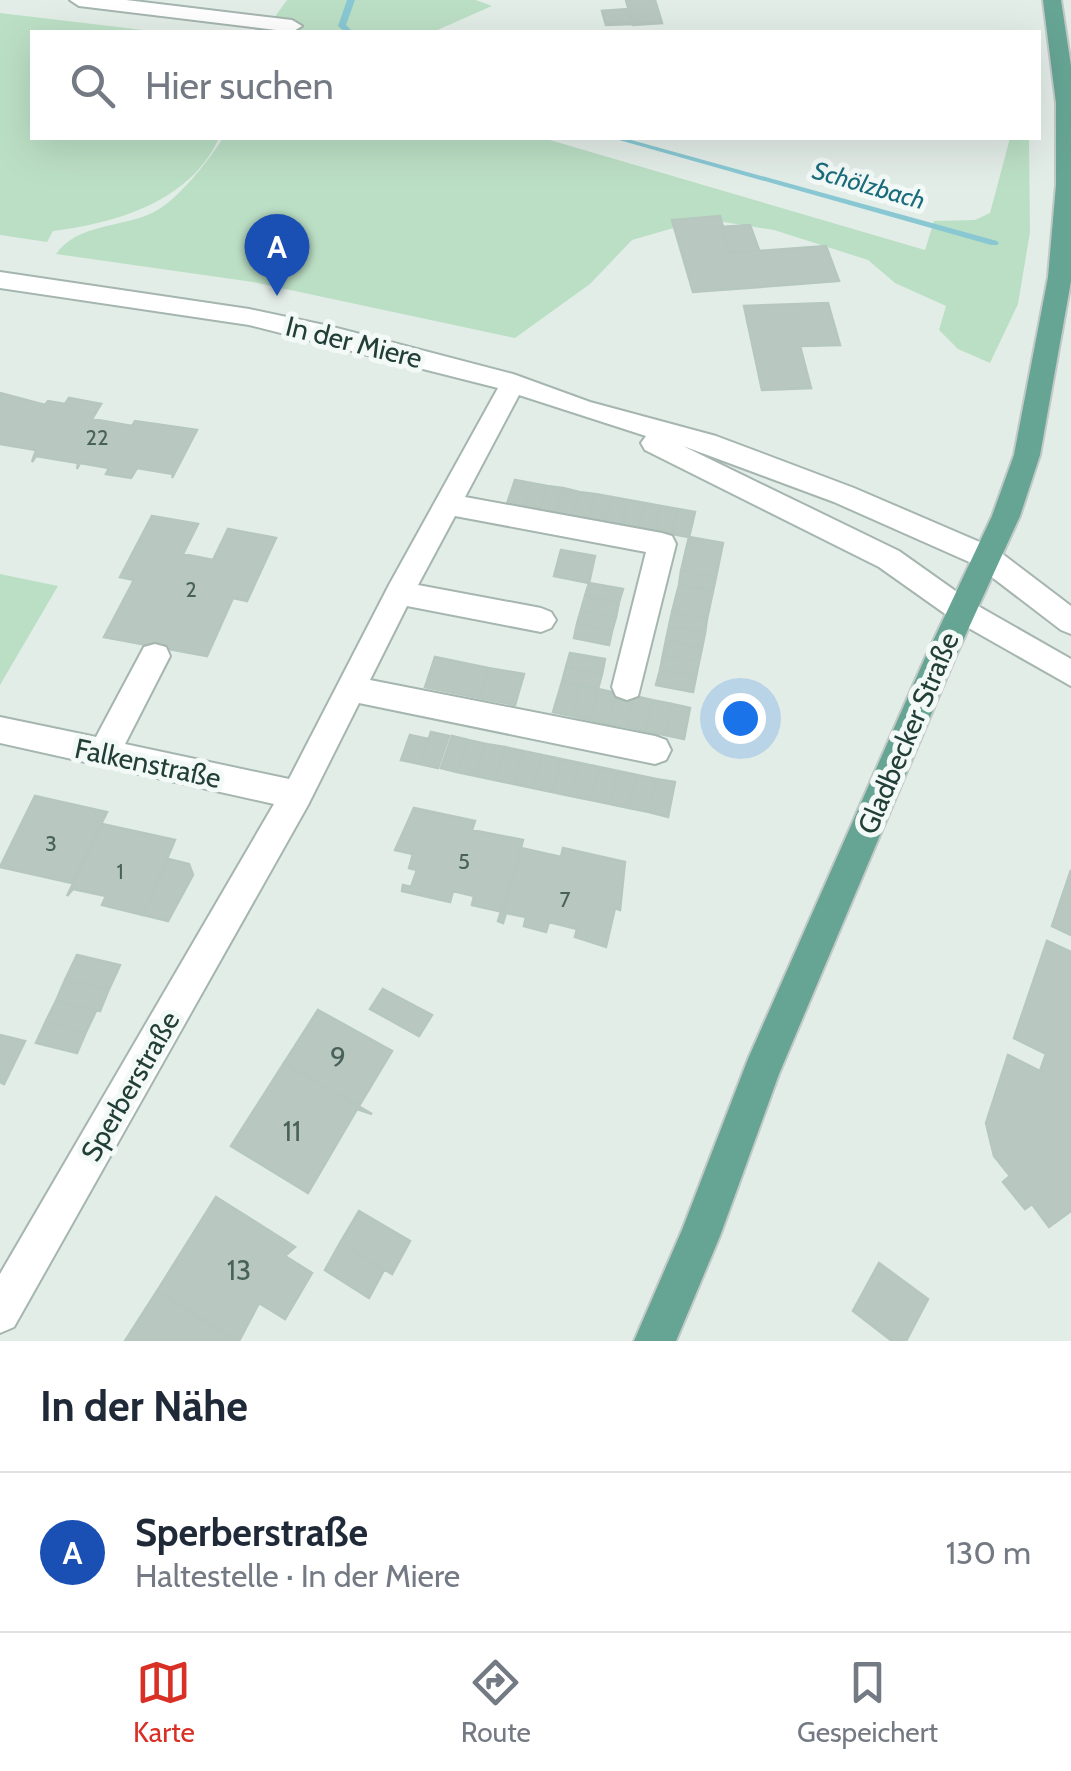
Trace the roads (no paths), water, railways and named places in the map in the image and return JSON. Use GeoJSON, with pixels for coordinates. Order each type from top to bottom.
{"type":"FeatureCollection","features":[{"type":"Feature","properties":{"kind":"main road","name":"Gladbecker Straße"},"geometry":{"type":"LineString","coordinates":[[655,1341],[700,1236],[761,1072],[1006,516],[1027,455],[1060,277],[1067,184],[1068,102],[1052,0]]}},
{"type":"Feature","properties":{"kind":"street"},"geometry":{"type":"LineString","coordinates":[[79,0],[292,26]]}},
{"type":"Feature","properties":{"kind":"street","name":"In der Miere"},"geometry":{"type":"LineString","coordinates":[[0,280],[268,321],[513,383],[583,409],[707,443],[844,495],[986,557],[1071,622]]}},
{"type":"Feature","properties":{"kind":"street","name":"Sperberstraße"},"geometry":{"type":"LineString","coordinates":[[0,1312],[297,795],[354,690],[399,593],[513,383]]}},
{"type":"Feature","properties":{"kind":"street","name":"In der Miere"},"geometry":{"type":"LineString","coordinates":[[583,409],[848,536],[1071,674]]}},
{"type":"Feature","properties":{"kind":"street"},"geometry":{"type":"LineString","coordinates":[[448,504],[662,544],[626,687]]}},
{"type":"Feature","properties":{"kind":"street"},"geometry":{"type":"LineString","coordinates":[[399,593],[541,620]]}},
{"type":"Feature","properties":{"kind":"street"},"geometry":{"type":"LineString","coordinates":[[104,753],[154,656]]}},
{"type":"Feature","properties":{"kind":"street"},"geometry":{"type":"LineString","coordinates":[[354,690],[655,750]]}},
{"type":"Feature","properties":{"kind":"street","name":"Falkenstraße"},"geometry":{"type":"LineString","coordinates":[[0,730],[297,795]]}},
{"type":"Feature","properties":{"kind":"waterway","name":"Schölzbach"},"geometry":{"type":"LineString","coordinates":[[347,30],[342,26],[351,0]]}},
{"type":"Feature","properties":{"kind":"waterway","name":"Schölzbach"},"geometry":{"type":"LineString","coordinates":[[623,140],[994,243]]}},
{"type":"Feature","properties":{"kind":"place","name":"Sperberstraße"},"geometry":{"type":"Point","coordinates":[277,296]}}]}
